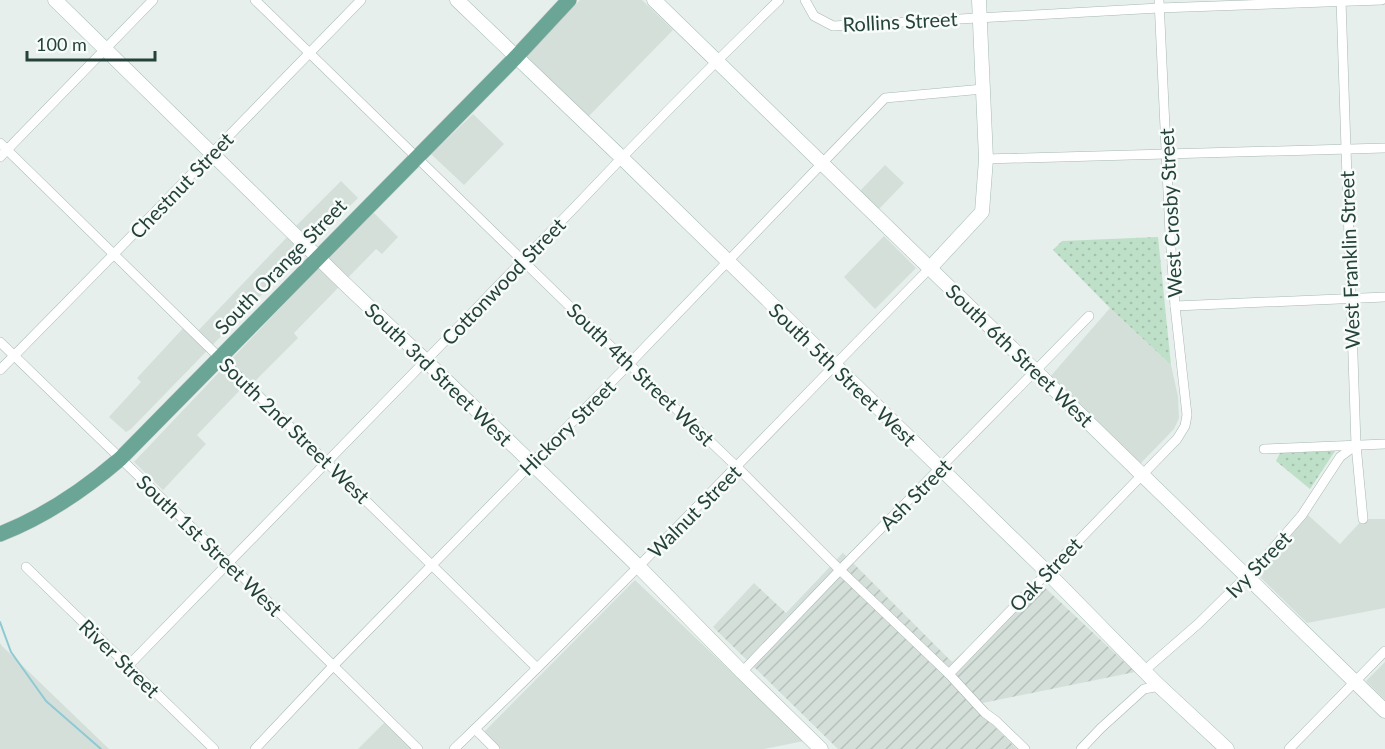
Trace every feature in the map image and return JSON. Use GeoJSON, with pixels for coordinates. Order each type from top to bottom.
{"type":"FeatureCollection","features":[{"type":"Feature","properties":{"kind":"main road","name":"South Orange Street"},"geometry":{"type":"LineString","coordinates":[[0,534],[65,501],[120,459],[516,57],[569,0]]}},
{"type":"Feature","properties":{"kind":"street","name":"South 3rd Street West"},"geometry":{"type":"LineString","coordinates":[[55,0],[639,567],[821,749]]}},
{"type":"Feature","properties":{"kind":"street"},"geometry":{"type":"LineString","coordinates":[[0,157],[153,0]]}},
{"type":"Feature","properties":{"kind":"street","name":"South 4th Street West"},"geometry":{"type":"LineString","coordinates":[[255,0],[1025,749]]}},
{"type":"Feature","properties":{"kind":"street","name":"Chestnut Street"},"geometry":{"type":"LineString","coordinates":[[0,369],[361,0]]}},
{"type":"Feature","properties":{"kind":"street","name":"South 5th Street West"},"geometry":{"type":"LineString","coordinates":[[457,0],[621,157],[1227,749]]}},
{"type":"Feature","properties":{"kind":"street","name":"South 6th Street West"},"geometry":{"type":"LineString","coordinates":[[654,0],[1385,711]]}},
{"type":"Feature","properties":{"kind":"street","name":"Cottonwood Street"},"geometry":{"type":"LineString","coordinates":[[128,666],[426,361],[621,157],[779,0]]}},
{"type":"Feature","properties":{"kind":"street","name":"Rollins Street"},"geometry":{"type":"LineString","coordinates":[[805,0],[814,16],[833,26],[1159,4],[1382,0]]}},
{"type":"Feature","properties":{"kind":"street"},"geometry":{"type":"LineString","coordinates":[[930,268],[982,212],[986,159],[979,0]]}},
{"type":"Feature","properties":{"kind":"street","name":"West Franklin Street"},"geometry":{"type":"LineString","coordinates":[[1341,1],[1356,445],[1363,519]]}},
{"type":"Feature","properties":{"kind":"street","name":"West Crosby Street"},"geometry":{"type":"LineString","coordinates":[[1159,4],[1175,306],[1187,415],[1185,426]]}},
{"type":"Feature","properties":{"kind":"street","name":"Hickory Street"},"geometry":{"type":"LineString","coordinates":[[255,749],[885,98],[983,89]]}},
{"type":"Feature","properties":{"kind":"street","name":"South 2nd Street West"},"geometry":{"type":"LineString","coordinates":[[0,142],[537,668]]}},
{"type":"Feature","properties":{"kind":"street"},"geometry":{"type":"LineString","coordinates":[[986,159],[1385,148]]}},
{"type":"Feature","properties":{"kind":"street","name":"Walnut Street"},"geometry":{"type":"LineString","coordinates":[[454,749],[639,567],[930,268]]}},
{"type":"Feature","properties":{"kind":"street"},"geometry":{"type":"LineString","coordinates":[[1175,306],[1385,297]]}},
{"type":"Feature","properties":{"kind":"street","name":"Ash Street"},"geometry":{"type":"LineString","coordinates":[[742,672],[1089,316]]}},
{"type":"Feature","properties":{"kind":"street","name":"South 1st Street West"},"geometry":{"type":"LineString","coordinates":[[0,342],[418,749]]}},
{"type":"Feature","properties":{"kind":"street","name":"Oak Street"},"geometry":{"type":"LineString","coordinates":[[949,674],[1177,439],[1185,426]]}},
{"type":"Feature","properties":{"kind":"street"},"geometry":{"type":"LineString","coordinates":[[1264,448],[1385,444]]}},
{"type":"Feature","properties":{"kind":"street","name":"Ivy Street"},"geometry":{"type":"LineString","coordinates":[[1145,670],[1198,624],[1247,576],[1292,528],[1340,457],[1356,445]]}},
{"type":"Feature","properties":{"kind":"street","name":"River Street"},"geometry":{"type":"LineString","coordinates":[[27,567],[214,749]]}},
{"type":"Feature","properties":{"kind":"street"},"geometry":{"type":"LineString","coordinates":[[1289,749],[1385,651]]}},
{"type":"Feature","properties":{"kind":"street"},"geometry":{"type":"LineString","coordinates":[[1081,749],[1144,689],[1160,686]]}},
{"type":"Feature","properties":{"kind":"street"},"geometry":{"type":"LineString","coordinates":[[475,729],[495,749]]}},
{"type":"Feature","properties":{"kind":"shaded area"},"geometry":{"type":"Polygon","coordinates":[[[580,0],[642,0],[673,30],[586,119],[524,59],[580,0]]]}},
{"type":"Feature","properties":{"kind":"shaded area"},"geometry":{"type":"Polygon","coordinates":[[[473,114],[504,144],[464,185],[431,154],[473,114]]]}},
{"type":"Feature","properties":{"kind":"shaded area"},"geometry":{"type":"Polygon","coordinates":[[[885,165],[904,183],[878,210],[859,192],[885,165]]]}},
{"type":"Feature","properties":{"kind":"shaded area"},"geometry":{"type":"Polygon","coordinates":[[[341,181],[358,198],[311,244],[294,228],[341,181]]]}},
{"type":"Feature","properties":{"kind":"shaded area"},"geometry":{"type":"Polygon","coordinates":[[[372,211],[398,237],[382,254],[376,249],[294,333],[298,338],[245,391],[242,388],[197,435],[206,444],[163,490],[134,462],[372,211]]]}},
{"type":"Feature","properties":{"kind":"shaded area"},"geometry":{"type":"Polygon","coordinates":[[[288,236],[300,247],[302,253],[131,429],[126,432],[109,417],[141,382],[137,378],[187,324],[196,333],[288,236]]]}},
{"type":"Feature","properties":{"kind":"shaded area"},"geometry":{"type":"Polygon","coordinates":[[[884,236],[916,268],[875,309],[844,277],[884,236]]]}},
{"type":"Feature","properties":{"kind":"shaded area"},"geometry":{"type":"Polygon","coordinates":[[[1110,308],[1171,365],[1178,397],[1179,418],[1174,429],[1140,464],[1050,377],[1110,308]]]}},
{"type":"Feature","properties":{"kind":"shaded area"},"geometry":{"type":"Polygon","coordinates":[[[1308,515],[1340,544],[1363,519],[1385,519],[1385,608],[1307,623],[1259,576],[1262,569],[1308,515]]]}},
{"type":"Feature","properties":{"kind":"shaded area"},"geometry":{"type":"Polygon","coordinates":[[[843,553],[952,662],[1040,583],[1135,672],[973,705],[1017,749],[838,749],[713,627],[754,583],[786,613],[843,553]]]}},
{"type":"Feature","properties":{"kind":"shaded area"},"geometry":{"type":"Polygon","coordinates":[[[635,580],[804,741],[764,749],[501,749],[484,732],[635,580]]]}},
{"type":"Feature","properties":{"kind":"shaded area"},"geometry":{"type":"Polygon","coordinates":[[[0,643],[2,646],[109,749],[0,749],[0,643]]]}},
{"type":"Feature","properties":{"kind":"shaded area"},"geometry":{"type":"Polygon","coordinates":[[[1385,662],[1385,700],[1366,681],[1385,662]]]}},
{"type":"Feature","properties":{"kind":"shaded area"},"geometry":{"type":"Polygon","coordinates":[[[384,723],[412,749],[358,749],[384,723]]]}},
{"type":"Feature","properties":{"kind":"green space"},"geometry":{"type":"Polygon","coordinates":[[[1158,237],[1171,365],[1053,250],[1062,241],[1158,237]]]}},
{"type":"Feature","properties":{"kind":"green space"},"geometry":{"type":"Polygon","coordinates":[[[1335,451],[1310,489],[1276,461],[1280,453],[1335,451]]]}},
{"type":"Feature","properties":{"kind":"waterway"},"geometry":{"type":"LineString","coordinates":[[0,622],[11,652],[46,701],[101,749]]}}]}
